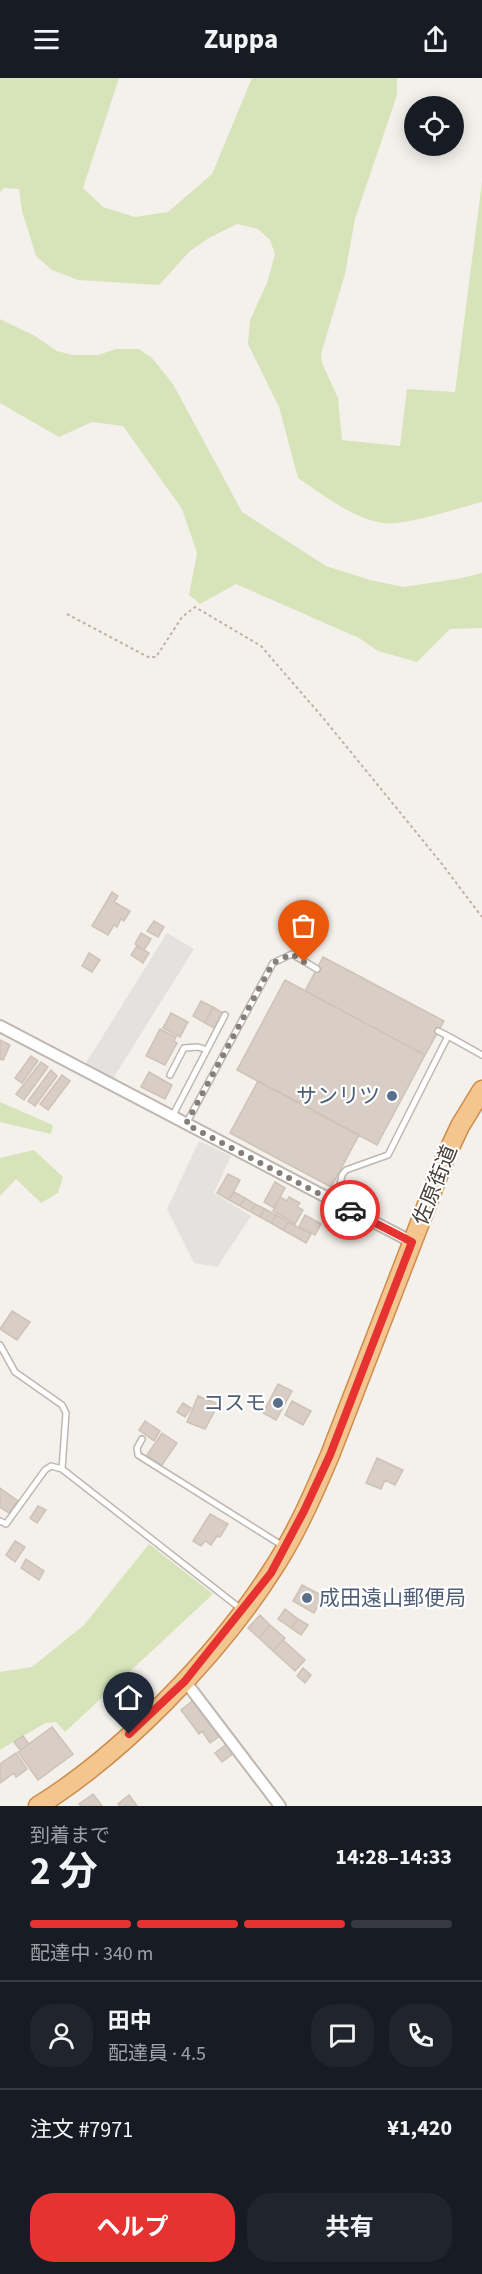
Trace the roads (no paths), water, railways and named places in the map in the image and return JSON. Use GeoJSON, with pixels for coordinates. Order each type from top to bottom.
{"type":"FeatureCollection","features":[{"type":"Feature","properties":{"kind":"highway","name":"佐原街道"},"geometry":{"type":"LineString","coordinates":[[38,1806],[114,1748],[185,1681],[271,1573],[330,1455],[445,1158],[460,1126],[482,1090]]}},
{"type":"Feature","properties":{"kind":"street"},"geometry":{"type":"LineString","coordinates":[[0,1026],[412,1242]]}},
{"type":"Feature","properties":{"kind":"street"},"geometry":{"type":"LineString","coordinates":[[185,1681],[280,1806]]}},
{"type":"Feature","properties":{"kind":"lane"},"geometry":{"type":"LineString","coordinates":[[186,1124],[273,963],[292,954],[317,969]]}},
{"type":"Feature","properties":{"kind":"lane"},"geometry":{"type":"LineString","coordinates":[[172,1116],[225,1016]]}},
{"type":"Feature","properties":{"kind":"lane"},"geometry":{"type":"LineString","coordinates":[[438,1031],[482,1055]]}},
{"type":"Feature","properties":{"kind":"lane"},"geometry":{"type":"LineString","coordinates":[[336,1203],[342,1175],[346,1170],[388,1155],[448,1036]]}},
{"type":"Feature","properties":{"kind":"lane"},"geometry":{"type":"LineString","coordinates":[[170,1075],[184,1048],[207,1050]]}},
{"type":"Feature","properties":{"kind":"lane"},"geometry":{"type":"LineString","coordinates":[[0,1345],[15,1372],[62,1405],[66,1413],[62,1469]]}},
{"type":"Feature","properties":{"kind":"lane"},"geometry":{"type":"LineString","coordinates":[[142,1439],[137,1448],[138,1455],[285,1547]]}},
{"type":"Feature","properties":{"kind":"lane"},"geometry":{"type":"LineString","coordinates":[[0,1521],[6,1524],[45,1470],[51,1466],[62,1469],[243,1611]]}},
{"type":"Feature","properties":{"kind":"place","name":"サンリツ"},"geometry":{"type":"Point","coordinates":[392,1096]}},
{"type":"Feature","properties":{"kind":"place","name":"コスモ"},"geometry":{"type":"Point","coordinates":[278,1403]}},
{"type":"Feature","properties":{"kind":"place","name":"成田遠山郵便局"},"geometry":{"type":"Point","coordinates":[307,1598]}}]}
